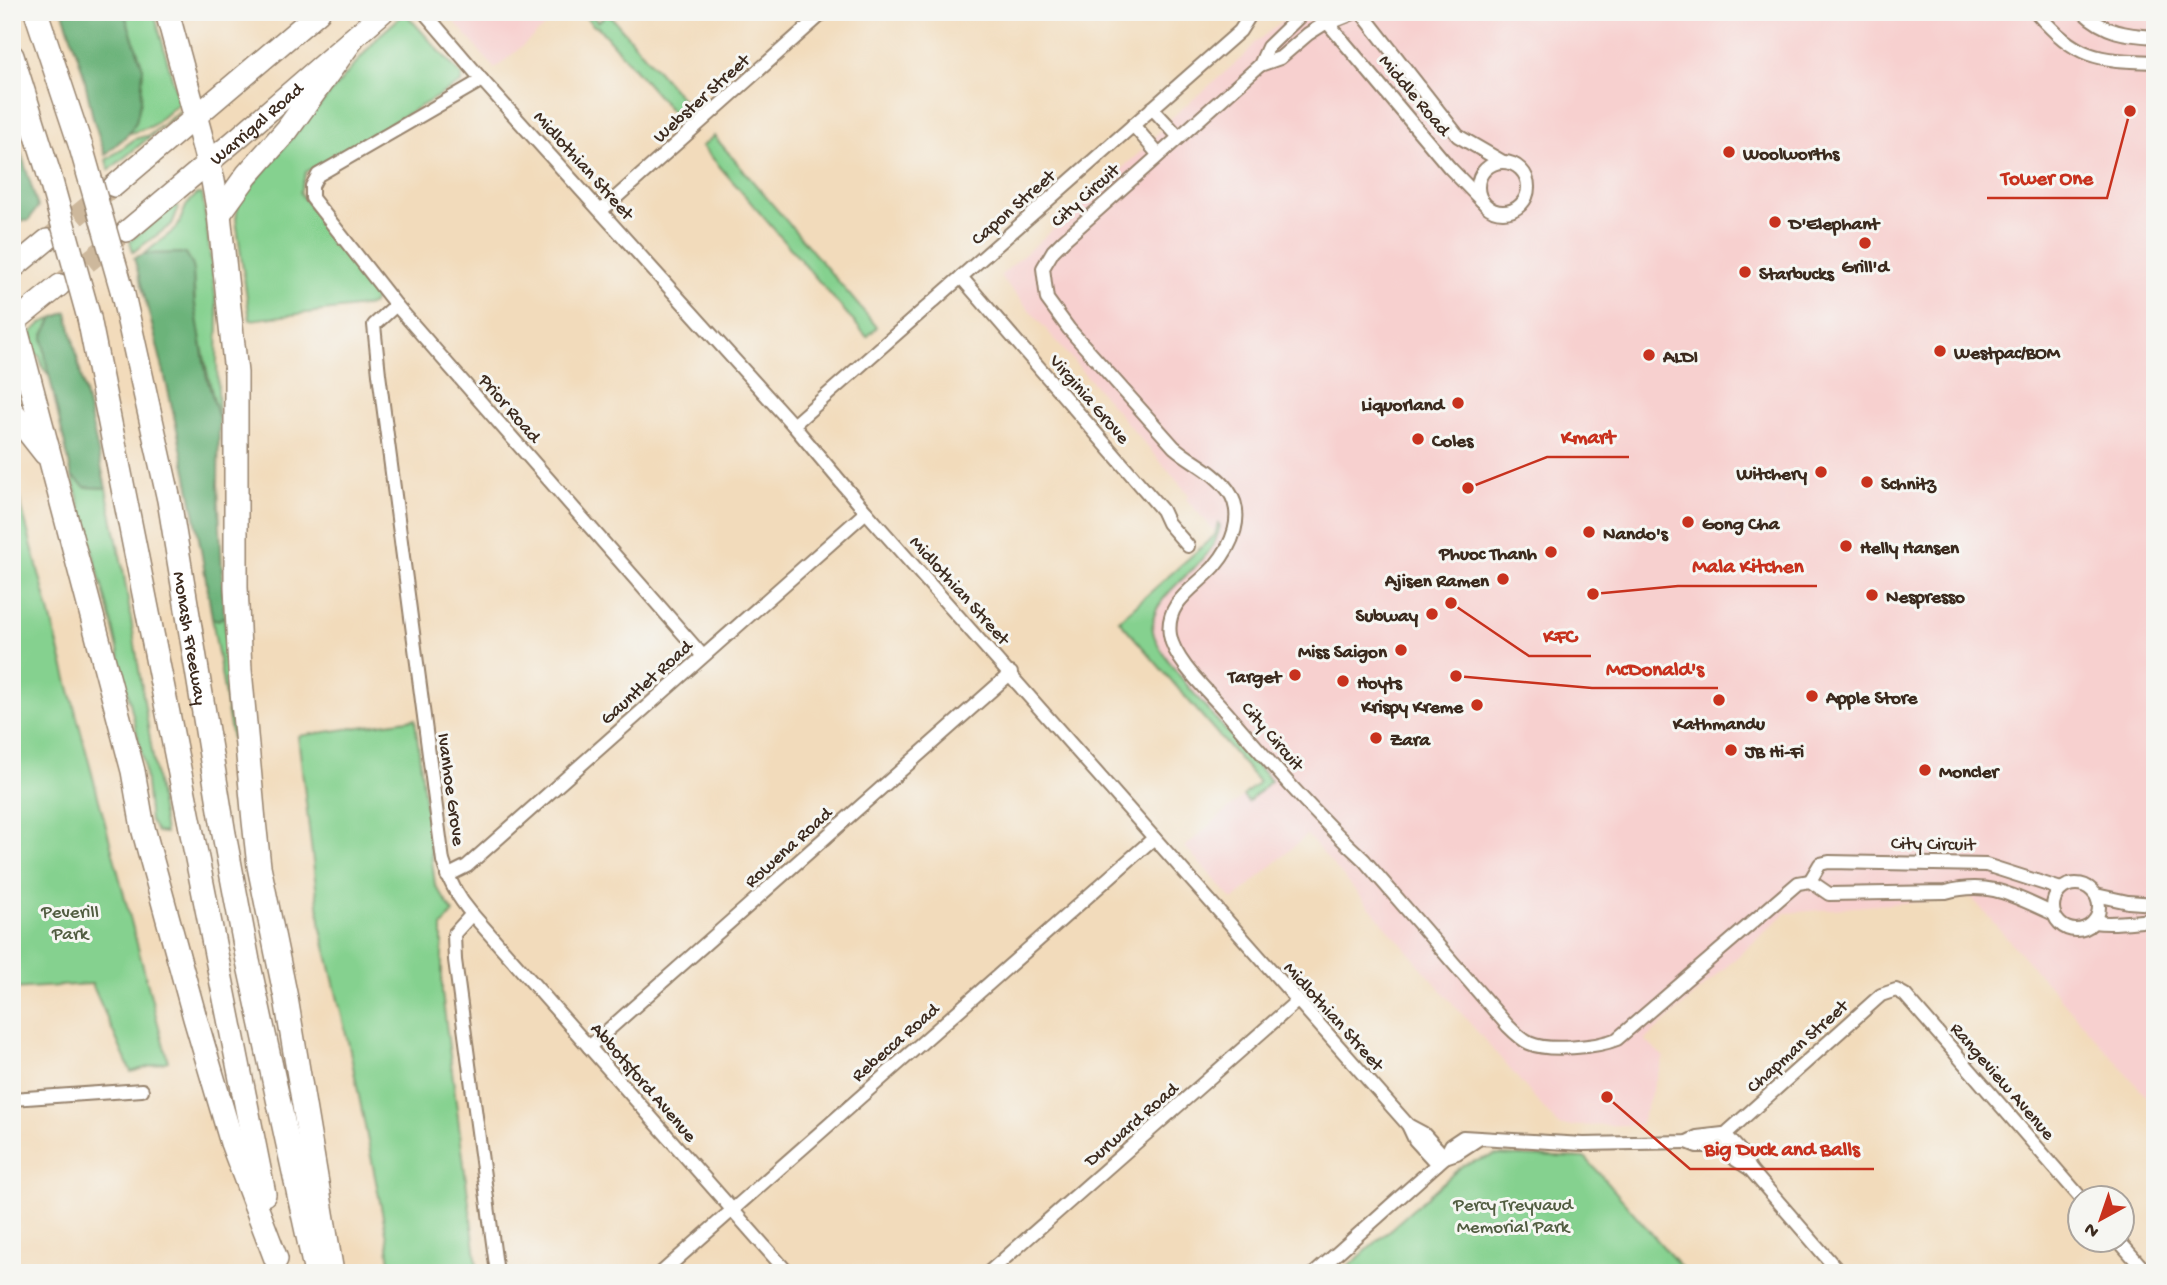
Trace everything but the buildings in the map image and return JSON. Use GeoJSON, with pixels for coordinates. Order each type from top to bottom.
{"type":"FeatureCollection","features":[{"type":"Feature","properties":{"kind":"highway","name":"Monash Freeway"},"geometry":{"type":"LineString","coordinates":[[36,12],[81,147],[122,290],[169,500],[224,834],[248,961],[316,1273]]}},
{"type":"Feature","properties":{"kind":"highway"},"geometry":{"type":"LineString","coordinates":[[167,12],[196,116],[219,214],[236,373],[237,601],[240,670],[254,821],[259,866],[286,998],[332,1273]]}},
{"type":"Feature","properties":{"kind":"highway"},"geometry":{"type":"LineString","coordinates":[[114,186],[319,12]]}},
{"type":"Feature","properties":{"kind":"highway","name":"Warrigal Road"},"geometry":{"type":"LineString","coordinates":[[127,231],[383,12]]}},
{"type":"Feature","properties":{"kind":"highway"},"geometry":{"type":"LineString","coordinates":[[219,214],[247,175],[287,130],[351,41]]}},
{"type":"Feature","properties":{"kind":"highway","name":"Monash Freeway"},"geometry":{"type":"LineString","coordinates":[[12,56],[49,174],[89,318],[278,1266]]}},
{"type":"Feature","properties":{"kind":"highway"},"geometry":{"type":"LineString","coordinates":[[12,269],[47,240]]}},
{"type":"Feature","properties":{"kind":"highway"},"geometry":{"type":"LineString","coordinates":[[60,285],[13,320],[133,771],[143,828],[195,1018],[232,1143],[278,1266]]}},
{"type":"Feature","properties":{"kind":"highway"},"geometry":{"type":"LineString","coordinates":[[12,411],[51,461]]}},
{"type":"Feature","properties":{"kind":"street","name":"Midlothian Street"},"geometry":{"type":"LineString","coordinates":[[424,12],[793,425],[866,512],[1011,673],[1297,1001],[1408,1125],[1423,1133],[1441,1161]]}},
{"type":"Feature","properties":{"kind":"street","name":"Webster Street"},"geometry":{"type":"LineString","coordinates":[[601,211],[824,12]]}},
{"type":"Feature","properties":{"kind":"street","name":"Capon Street"},"geometry":{"type":"LineString","coordinates":[[793,425],[1240,31],[1252,12]]}},
{"type":"Feature","properties":{"kind":"street","name":"City Circuit"},"geometry":{"type":"LineString","coordinates":[[1260,65],[1268,47],[1304,12]]}},
{"type":"Feature","properties":{"kind":"street","name":"City Circuit"},"geometry":{"type":"LineString","coordinates":[[1352,12],[1322,17],[1308,34],[1280,58],[1260,65],[1053,251],[1043,268],[1045,292],[1052,308],[1069,329],[1165,438],[1188,460],[1222,483],[1233,498],[1238,519],[1233,535],[1212,568],[1189,589],[1174,608],[1169,622],[1171,642],[1194,675],[1288,783],[1364,860],[1508,1026],[1522,1039],[1537,1046],[1588,1047],[1617,1039],[1787,890],[1798,883],[1810,881],[1820,864],[1829,862],[1993,866],[2061,889]]}},
{"type":"Feature","properties":{"kind":"street","name":"Middle Road"},"geometry":{"type":"LineString","coordinates":[[1361,12],[1458,136],[1503,162]]}},
{"type":"Feature","properties":{"kind":"street"},"geometry":{"type":"LineString","coordinates":[[2036,12],[2058,37],[2088,55],[2109,61],[2155,62]]}},
{"type":"Feature","properties":{"kind":"street"},"geometry":{"type":"LineString","coordinates":[[2083,12],[2112,32],[2155,37]]}},
{"type":"Feature","properties":{"kind":"street","name":"Middle Road"},"geometry":{"type":"LineString","coordinates":[[1322,17],[1449,167],[1482,201]]}},
{"type":"Feature","properties":{"kind":"street","name":"Prior Road"},"geometry":{"type":"LineString","coordinates":[[482,80],[318,175],[312,186],[312,198],[396,305],[702,655]]}},
{"type":"Feature","properties":{"kind":"street"},"geometry":{"type":"LineString","coordinates":[[1152,108],[1178,136]]}},
{"type":"Feature","properties":{"kind":"street"},"geometry":{"type":"LineString","coordinates":[[1133,125],[1158,154]]}},
{"type":"Feature","properties":{"kind":"street"},"geometry":{"type":"LineString","coordinates":[[1503,162],[1517,166],[1524,174],[1528,189],[1519,207],[1506,212],[1491,209],[1482,201],[1478,186],[1488,167],[1503,162]]}},
{"type":"Feature","properties":{"kind":"street","name":"Virginia Grove"},"geometry":{"type":"LineString","coordinates":[[961,277],[1162,510],[1168,523],[1188,546]]}},
{"type":"Feature","properties":{"kind":"street","name":"Ivanhoe Grove"},"geometry":{"type":"LineString","coordinates":[[396,305],[374,325],[379,374],[443,861],[447,876],[459,899],[472,914]]}},
{"type":"Feature","properties":{"kind":"street","name":"Gauntlet Road"},"geometry":{"type":"LineString","coordinates":[[447,876],[467,866],[866,512]]}},
{"type":"Feature","properties":{"kind":"street","name":"Rowena Road"},"geometry":{"type":"LineString","coordinates":[[589,1048],[1011,673]]}},
{"type":"Feature","properties":{"kind":"street","name":"Rebecca Road"},"geometry":{"type":"LineString","coordinates":[[661,1273],[1154,838]]}},
{"type":"Feature","properties":{"kind":"street"},"geometry":{"type":"LineString","coordinates":[[1810,881],[1829,894],[1946,892],[1961,888],[1991,888],[2012,894],[2054,914]]}},
{"type":"Feature","properties":{"kind":"street"},"geometry":{"type":"LineString","coordinates":[[2096,895],[2099,909],[2094,922],[2082,929],[2070,929],[2059,922],[2054,914],[2054,901],[2061,889],[2078,884],[2086,886],[2096,895],[2127,902],[2155,904]]}},
{"type":"Feature","properties":{"kind":"street"},"geometry":{"type":"LineString","coordinates":[[472,914],[454,934],[455,960],[498,1273]]}},
{"type":"Feature","properties":{"kind":"street","name":"Abbotsford Avenue"},"geometry":{"type":"LineString","coordinates":[[472,914],[788,1273]]}},
{"type":"Feature","properties":{"kind":"street"},"geometry":{"type":"LineString","coordinates":[[2094,922],[2110,925],[2155,920]]}},
{"type":"Feature","properties":{"kind":"street","name":"Chapman Street"},"geometry":{"type":"LineString","coordinates":[[1719,1137],[1881,995],[1896,990]]}},
{"type":"Feature","properties":{"kind":"street","name":"Rangeview Avenue"},"geometry":{"type":"LineString","coordinates":[[1896,990],[1905,995],[2069,1184]]}},
{"type":"Feature","properties":{"kind":"street","name":"Durward Road"},"geometry":{"type":"LineString","coordinates":[[988,1273],[1297,1001]]}},
{"type":"Feature","properties":{"kind":"street"},"geometry":{"type":"LineString","coordinates":[[12,1099],[142,1090]]}},
{"type":"Feature","properties":{"kind":"street"},"geometry":{"type":"LineString","coordinates":[[1315,1273],[1441,1161],[1480,1138],[1583,1144],[1687,1142],[1697,1146],[1712,1146],[1719,1137],[1743,1154],[1750,1170],[1840,1273]]}},
{"type":"Feature","properties":{"kind":"street"},"geometry":{"type":"LineString","coordinates":[[2130,1254],[2147,1273]]}},
{"type":"Feature","properties":{"kind":"shaded area"},"geometry":{"type":"Polygon","coordinates":[[[446,12],[562,12],[495,69],[446,12]]]}},
{"type":"Feature","properties":{"kind":"shaded area"},"geometry":{"type":"Polygon","coordinates":[[[1295,12],[2155,12],[2155,1106],[1971,897],[1786,913],[1645,1040],[1664,1057],[1640,1125],[1559,1126],[1307,835],[1233,900],[1185,847],[1259,782],[1119,620],[1216,533],[1186,499],[1189,495],[1000,276],[1146,147],[1169,120],[1245,55],[1254,43],[1295,12]]]}},
{"type":"Feature","properties":{"kind":"green space"},"geometry":{"type":"Polygon","coordinates":[[[63,12],[124,12],[143,68],[141,100],[136,122],[128,134],[105,155],[93,118],[83,72],[63,12]]]}},
{"type":"Feature","properties":{"kind":"green space"},"geometry":{"type":"Polygon","coordinates":[[[124,12],[154,12],[179,103],[152,126],[128,134],[136,122],[143,68],[124,12]]]}},
{"type":"Feature","properties":{"kind":"green space"},"geometry":{"type":"Polygon","coordinates":[[[581,12],[589,12],[598,22],[608,13],[690,108],[678,119],[598,27],[581,12]]]}},
{"type":"Feature","properties":{"kind":"green space"},"geometry":{"type":"Polygon","coordinates":[[[405,13],[462,76],[461,83],[306,172],[300,193],[373,290],[376,297],[372,305],[250,320],[236,219],[239,200],[380,35],[405,13]]]}},
{"type":"Feature","properties":{"kind":"green space"},"geometry":{"type":"Polygon","coordinates":[[[181,110],[109,170],[106,160],[135,139],[150,135],[181,110]]]}},
{"type":"Feature","properties":{"kind":"green space"},"geometry":{"type":"Polygon","coordinates":[[[12,124],[38,207],[28,221],[15,220],[12,216],[12,124]]]}},
{"type":"Feature","properties":{"kind":"green space"},"geometry":{"type":"Polygon","coordinates":[[[714,136],[877,327],[867,337],[702,146],[714,136]]]}},
{"type":"Feature","properties":{"kind":"green space"},"geometry":{"type":"Polygon","coordinates":[[[197,194],[202,194],[203,199],[218,317],[219,420],[196,312],[193,274],[186,253],[144,254],[177,228],[187,204],[197,194]]]}},
{"type":"Feature","properties":{"kind":"green space"},"geometry":{"type":"Polygon","coordinates":[[[175,205],[179,207],[172,224],[133,252],[130,241],[175,205]]]}},
{"type":"Feature","properties":{"kind":"green space"},"geometry":{"type":"Polygon","coordinates":[[[186,253],[193,266],[194,299],[206,374],[219,420],[218,484],[224,616],[218,620],[212,618],[179,436],[134,258],[144,254],[186,253]]]}},
{"type":"Feature","properties":{"kind":"green space"},"geometry":{"type":"Polygon","coordinates":[[[67,312],[106,488],[85,487],[72,476],[46,361],[43,337],[53,318],[67,312]]]}},
{"type":"Feature","properties":{"kind":"green space"},"geometry":{"type":"Polygon","coordinates":[[[53,318],[43,337],[49,375],[43,368],[39,355],[36,355],[31,333],[53,318]]]}},
{"type":"Feature","properties":{"kind":"green space","name":"Peverill Park"},"geometry":{"type":"Polygon","coordinates":[[[12,471],[168,1061],[131,1072],[92,984],[12,989],[12,471]]]}},
{"type":"Feature","properties":{"kind":"green space"},"geometry":{"type":"Polygon","coordinates":[[[72,476],[86,487],[106,488],[123,569],[165,833],[157,832],[150,821],[144,764],[112,623],[72,476]]]}},
{"type":"Feature","properties":{"kind":"green space"},"geometry":{"type":"Polygon","coordinates":[[[1218,523],[1220,526],[1217,538],[1204,558],[1160,604],[1154,615],[1153,631],[1158,644],[1186,683],[1271,781],[1248,802],[1243,796],[1259,782],[1119,620],[1215,535],[1218,523]]]}},
{"type":"Feature","properties":{"kind":"green space"},"geometry":{"type":"Polygon","coordinates":[[[224,616],[236,736],[232,739],[212,618],[218,620],[224,616]]]}},
{"type":"Feature","properties":{"kind":"green space"},"geometry":{"type":"Polygon","coordinates":[[[415,719],[435,885],[453,912],[442,927],[442,993],[478,1273],[391,1273],[387,1237],[349,1046],[321,929],[298,736],[415,719]]]}},
{"type":"Feature","properties":{"kind":"green space","name":"Percy Treyvaud Memorial Park"},"geometry":{"type":"Polygon","coordinates":[[[1496,1155],[1586,1158],[1686,1273],[1341,1273],[1463,1165],[1496,1155]]]}},
{"type":"Feature","properties":{"kind":"tunnel"},"geometry":{"type":"LineString","coordinates":[[52,236],[108,190]]}},
{"type":"Feature","properties":{"kind":"tunnel"},"geometry":{"type":"LineString","coordinates":[[63,282],[120,236]]}},
{"type":"Feature","properties":{"kind":"place","name":"Tower One"},"geometry":{"type":"Point","coordinates":[2130,111]}},
{"type":"Feature","properties":{"kind":"place","name":"Woolworths"},"geometry":{"type":"Point","coordinates":[1729,152]}},
{"type":"Feature","properties":{"kind":"place","name":"D'Elephant"},"geometry":{"type":"Point","coordinates":[1775,222]}},
{"type":"Feature","properties":{"kind":"place","name":"Grill'd"},"geometry":{"type":"Point","coordinates":[1865,243]}},
{"type":"Feature","properties":{"kind":"place","name":"Starbucks"},"geometry":{"type":"Point","coordinates":[1745,272]}},
{"type":"Feature","properties":{"kind":"place","name":"Westpac/BOM"},"geometry":{"type":"Point","coordinates":[1940,351]}},
{"type":"Feature","properties":{"kind":"place","name":"ALDI"},"geometry":{"type":"Point","coordinates":[1649,355]}},
{"type":"Feature","properties":{"kind":"place","name":"Liquorland"},"geometry":{"type":"Point","coordinates":[1458,403]}},
{"type":"Feature","properties":{"kind":"place","name":"Coles"},"geometry":{"type":"Point","coordinates":[1418,439]}},
{"type":"Feature","properties":{"kind":"place","name":"Witchery"},"geometry":{"type":"Point","coordinates":[1821,472]}},
{"type":"Feature","properties":{"kind":"place","name":"Schnitz"},"geometry":{"type":"Point","coordinates":[1867,482]}},
{"type":"Feature","properties":{"kind":"place","name":"Kmart"},"geometry":{"type":"Point","coordinates":[1468,488]}},
{"type":"Feature","properties":{"kind":"place","name":"Gong Cha"},"geometry":{"type":"Point","coordinates":[1688,522]}},
{"type":"Feature","properties":{"kind":"place","name":"Nando's"},"geometry":{"type":"Point","coordinates":[1589,532]}},
{"type":"Feature","properties":{"kind":"place","name":"Helly Hansen"},"geometry":{"type":"Point","coordinates":[1846,546]}},
{"type":"Feature","properties":{"kind":"place","name":"Phuoc Thanh"},"geometry":{"type":"Point","coordinates":[1551,552]}},
{"type":"Feature","properties":{"kind":"place","name":"Ajisen Ramen"},"geometry":{"type":"Point","coordinates":[1503,579]}},
{"type":"Feature","properties":{"kind":"place","name":"Mala Kitchen"},"geometry":{"type":"Point","coordinates":[1593,594]}},
{"type":"Feature","properties":{"kind":"place","name":"Nespresso"},"geometry":{"type":"Point","coordinates":[1872,595]}},
{"type":"Feature","properties":{"kind":"place","name":"KFC"},"geometry":{"type":"Point","coordinates":[1451,603]}},
{"type":"Feature","properties":{"kind":"place","name":"Subway"},"geometry":{"type":"Point","coordinates":[1432,614]}},
{"type":"Feature","properties":{"kind":"place","name":"Miss Saigon"},"geometry":{"type":"Point","coordinates":[1401,650]}},
{"type":"Feature","properties":{"kind":"place","name":"Target"},"geometry":{"type":"Point","coordinates":[1295,675]}},
{"type":"Feature","properties":{"kind":"place","name":"McDonald's"},"geometry":{"type":"Point","coordinates":[1456,676]}},
{"type":"Feature","properties":{"kind":"place","name":"Hoyts"},"geometry":{"type":"Point","coordinates":[1343,681]}},
{"type":"Feature","properties":{"kind":"place","name":"Apple Store"},"geometry":{"type":"Point","coordinates":[1812,696]}},
{"type":"Feature","properties":{"kind":"place","name":"Kathmandu"},"geometry":{"type":"Point","coordinates":[1719,700]}},
{"type":"Feature","properties":{"kind":"place","name":"Krispy Kreme"},"geometry":{"type":"Point","coordinates":[1477,705]}},
{"type":"Feature","properties":{"kind":"place","name":"Zara"},"geometry":{"type":"Point","coordinates":[1376,738]}},
{"type":"Feature","properties":{"kind":"place","name":"JB Hi-Fi"},"geometry":{"type":"Point","coordinates":[1731,750]}},
{"type":"Feature","properties":{"kind":"place","name":"Moncler"},"geometry":{"type":"Point","coordinates":[1925,770]}},
{"type":"Feature","properties":{"kind":"place","name":"Big Duck and Balls"},"geometry":{"type":"Point","coordinates":[1607,1097]}}]}
